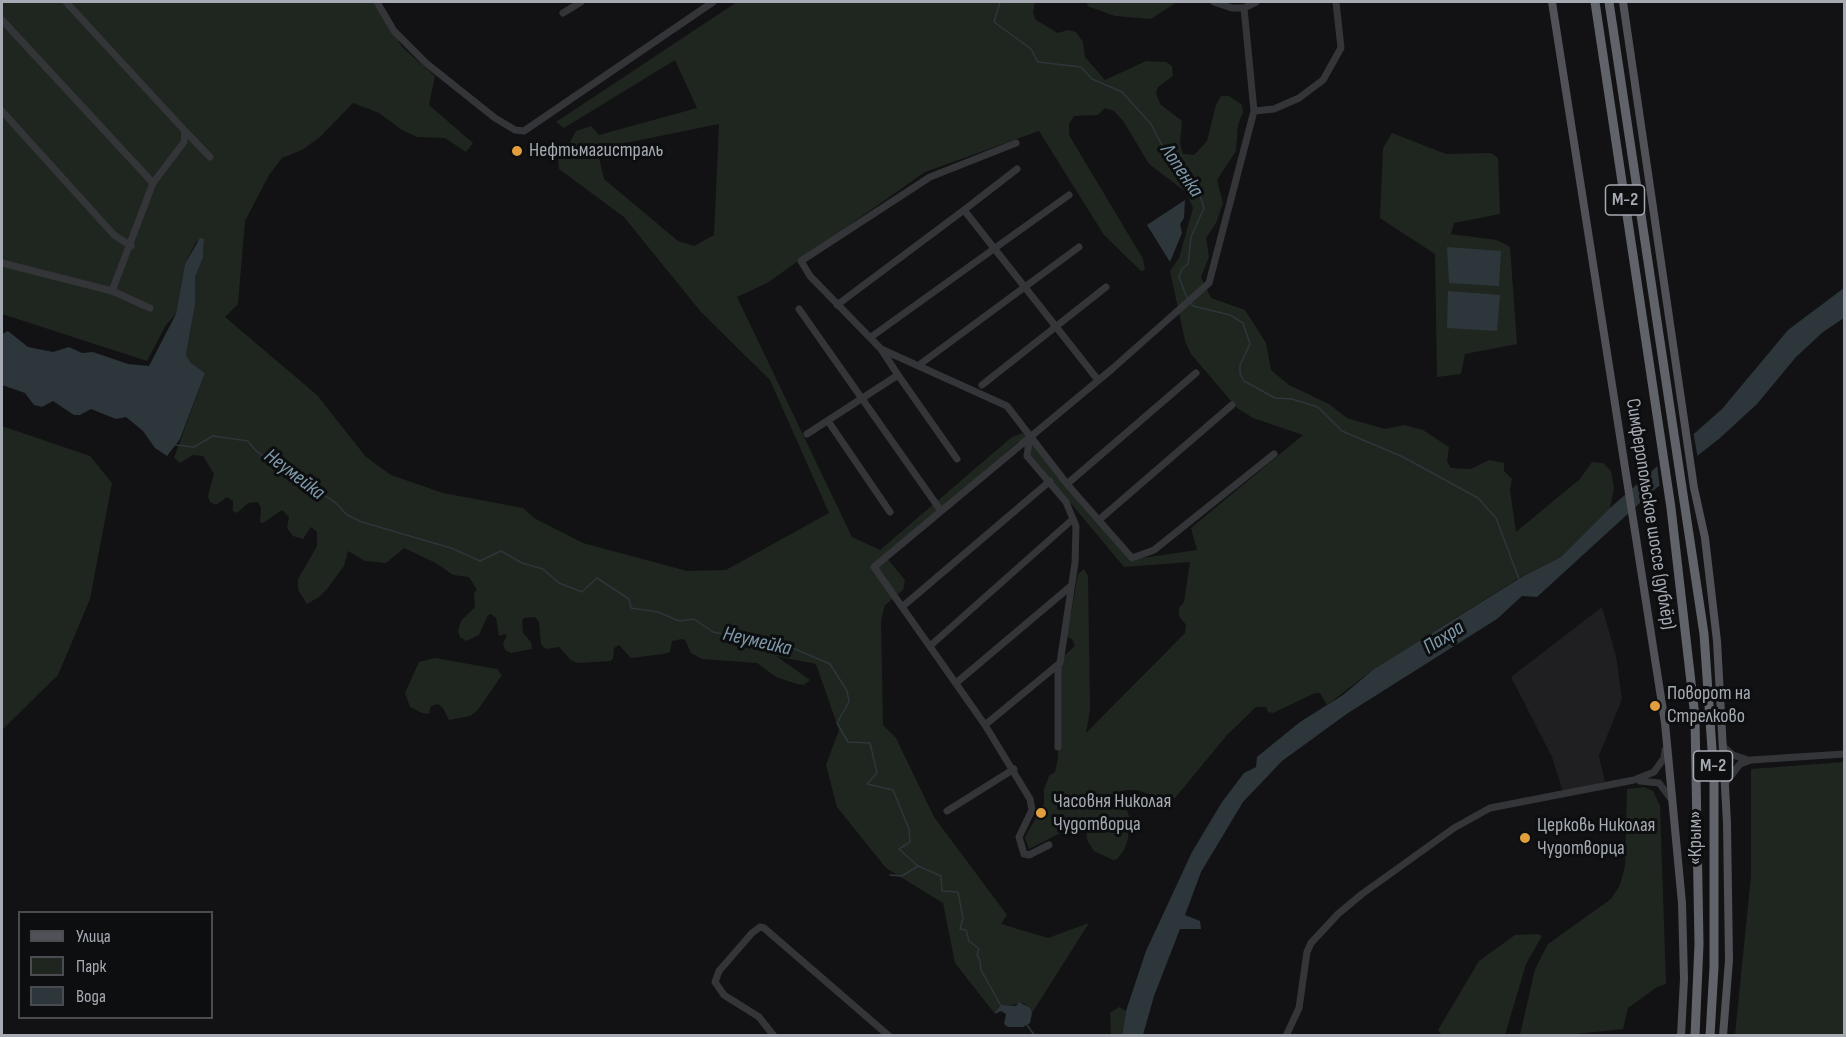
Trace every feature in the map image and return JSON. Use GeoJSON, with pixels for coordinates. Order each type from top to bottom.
{"type":"FeatureCollection","features":[{"type":"Feature","properties":{"kind":"highway","name":"«Крым»"},"geometry":{"type":"LineString","coordinates":[[1595,2],[1671,508],[1695,717],[1699,944],[1695,1035]]}},
{"type":"Feature","properties":{"kind":"highway","name":"«Крым»"},"geometry":{"type":"LineString","coordinates":[[1609,2],[1704,634],[1711,722],[1714,844],[1714,967],[1710,1035]]}},
{"type":"Feature","properties":{"kind":"main road","name":"Симферопольское шоссе (дублёр)"},"geometry":{"type":"LineString","coordinates":[[1552,2],[1666,731],[1682,903],[1684,979],[1681,1035]]}},
{"type":"Feature","properties":{"kind":"main road"},"geometry":{"type":"LineString","coordinates":[[1623,2],[1677,378],[1710,581],[1726,782],[1729,960],[1723,1035]]}},
{"type":"Feature","properties":{"kind":"street"},"geometry":{"type":"LineString","coordinates":[[66,2],[210,157]]}},
{"type":"Feature","properties":{"kind":"street"},"geometry":{"type":"LineString","coordinates":[[377,2],[394,31],[426,63],[495,118],[515,130],[524,131],[713,2]]}},
{"type":"Feature","properties":{"kind":"street"},"geometry":{"type":"LineString","coordinates":[[563,13],[580,2]]}},
{"type":"Feature","properties":{"kind":"street"},"geometry":{"type":"LineString","coordinates":[[1215,2],[1232,8],[1244,8],[1256,2]]}},
{"type":"Feature","properties":{"kind":"street"},"geometry":{"type":"LineString","coordinates":[[1254,111],[1274,109],[1299,99],[1323,81],[1341,48],[1336,2]]}},
{"type":"Feature","properties":{"kind":"street"},"geometry":{"type":"LineString","coordinates":[[1049,844],[1029,855],[1024,854],[1019,837],[1030,816],[1033,804],[1014,769],[985,725],[874,567],[1098,380],[1209,283],[1254,111],[1244,8]]}},
{"type":"Feature","properties":{"kind":"street"},"geometry":{"type":"LineString","coordinates":[[2,20],[153,183]]}},
{"type":"Feature","properties":{"kind":"street"},"geometry":{"type":"LineString","coordinates":[[2,111],[114,235],[131,246]]}},
{"type":"Feature","properties":{"kind":"street"},"geometry":{"type":"LineString","coordinates":[[112,291],[153,183],[184,142],[185,131]]}},
{"type":"Feature","properties":{"kind":"street"},"geometry":{"type":"LineString","coordinates":[[957,459],[881,349],[810,276],[801,261],[930,177],[1016,143]]}},
{"type":"Feature","properties":{"kind":"street"},"geometry":{"type":"LineString","coordinates":[[837,304],[1017,169]]}},
{"type":"Feature","properties":{"kind":"street"},"geometry":{"type":"LineString","coordinates":[[871,337],[1069,195]]}},
{"type":"Feature","properties":{"kind":"street"},"geometry":{"type":"LineString","coordinates":[[964,210],[1098,380]]}},
{"type":"Feature","properties":{"kind":"street"},"geometry":{"type":"LineString","coordinates":[[919,365],[1079,247]]}},
{"type":"Feature","properties":{"kind":"street"},"geometry":{"type":"LineString","coordinates":[[2,263],[112,291],[150,308]]}},
{"type":"Feature","properties":{"kind":"street"},"geometry":{"type":"LineString","coordinates":[[982,385],[1055,325],[1106,287]]}},
{"type":"Feature","properties":{"kind":"street"},"geometry":{"type":"LineString","coordinates":[[799,309],[861,401],[941,511]]}},
{"type":"Feature","properties":{"kind":"street"},"geometry":{"type":"LineString","coordinates":[[881,349],[1006,406],[1068,484],[1132,558],[1154,550],[1274,454]]}},
{"type":"Feature","properties":{"kind":"street"},"geometry":{"type":"LineString","coordinates":[[1068,484],[1196,373]]}},
{"type":"Feature","properties":{"kind":"street"},"geometry":{"type":"LineString","coordinates":[[807,434],[898,375]]}},
{"type":"Feature","properties":{"kind":"street"},"geometry":{"type":"LineString","coordinates":[[1100,519],[1232,405]]}},
{"type":"Feature","properties":{"kind":"street"},"geometry":{"type":"LineString","coordinates":[[828,421],[890,512]]}},
{"type":"Feature","properties":{"kind":"street"},"geometry":{"type":"LineString","coordinates":[[1030,436],[1027,456],[1066,502],[1076,526],[1076,563],[1058,665],[1058,747]]}},
{"type":"Feature","properties":{"kind":"street"},"geometry":{"type":"LineString","coordinates":[[902,607],[1050,481]]}},
{"type":"Feature","properties":{"kind":"street"},"geometry":{"type":"LineString","coordinates":[[930,646],[1073,519]]}},
{"type":"Feature","properties":{"kind":"street"},"geometry":{"type":"LineString","coordinates":[[956,683],[1071,585]]}},
{"type":"Feature","properties":{"kind":"street"},"geometry":{"type":"LineString","coordinates":[[985,725],[1058,665]]}},
{"type":"Feature","properties":{"kind":"street"},"geometry":{"type":"LineString","coordinates":[[1286,1035],[1299,1008],[1307,952],[1311,943],[1338,914],[1362,894],[1454,828],[1490,808],[1634,780],[1649,775],[1664,758],[1666,731]]}},
{"type":"Feature","properties":{"kind":"street"},"geometry":{"type":"LineString","coordinates":[[1724,747],[1733,755],[1751,760]]}},
{"type":"Feature","properties":{"kind":"street"},"geometry":{"type":"LineString","coordinates":[[1726,782],[1740,764],[1751,760],[1845,754]]}},
{"type":"Feature","properties":{"kind":"street"},"geometry":{"type":"LineString","coordinates":[[947,811],[1014,769]]}},
{"type":"Feature","properties":{"kind":"street"},"geometry":{"type":"LineString","coordinates":[[1634,780],[1659,783],[1674,805]]}},
{"type":"Feature","properties":{"kind":"street"},"geometry":{"type":"LineString","coordinates":[[774,1035],[759,1017],[724,995],[715,982],[719,971],[760,927],[764,927],[889,1035]]}},
{"type":"Feature","properties":{"kind":"shaded area"},"geometry":{"type":"Polygon","coordinates":[[[1602,607],[1616,656],[1622,699],[1599,756],[1605,782],[1563,792],[1552,757],[1511,677],[1602,607]]]}},
{"type":"Feature","properties":{"kind":"green space"},"geometry":{"type":"Polygon","coordinates":[[[2,2],[375,2],[402,47],[435,76],[429,105],[473,143],[466,152],[445,138],[417,137],[402,130],[379,113],[353,103],[320,137],[302,150],[282,158],[269,175],[245,221],[238,304],[225,317],[317,395],[366,457],[391,475],[443,493],[523,508],[534,518],[583,543],[687,571],[726,570],[829,513],[770,380],[701,312],[624,217],[559,169],[558,159],[599,158],[604,179],[678,241],[694,246],[714,235],[719,124],[606,147],[575,149],[570,142],[576,131],[591,126],[599,135],[697,108],[675,60],[564,128],[556,122],[737,2],[1035,2],[1033,13],[1036,20],[1058,33],[1068,30],[1076,32],[1083,42],[1085,57],[1105,80],[1146,61],[1166,62],[1172,66],[1173,76],[1158,87],[1156,93],[1160,104],[1182,121],[1180,143],[1183,154],[1194,155],[1207,141],[1216,105],[1221,96],[1229,96],[1242,105],[1243,112],[1238,125],[1236,151],[1217,180],[1223,203],[1216,223],[1206,238],[1209,257],[1201,277],[1211,298],[1245,310],[1266,343],[1271,370],[1289,385],[1329,404],[1347,418],[1385,429],[1404,425],[1423,430],[1449,447],[1447,461],[1451,468],[1471,469],[1489,460],[1504,463],[1504,471],[1512,479],[1510,490],[1516,532],[1580,479],[1592,462],[1603,463],[1611,471],[1614,488],[1610,508],[1561,557],[1524,575],[1374,669],[1327,705],[1320,693],[1315,693],[1273,713],[1268,712],[1266,707],[1256,707],[1227,735],[1175,798],[1154,796],[1137,790],[1125,790],[1124,802],[1130,819],[1128,839],[1124,850],[1117,859],[1113,860],[1094,851],[1087,840],[1086,828],[1080,823],[1029,849],[1025,837],[1044,804],[1044,789],[1049,776],[1055,772],[1058,758],[1057,671],[1065,655],[1075,646],[1072,639],[1067,637],[1078,574],[1084,569],[1088,576],[1090,710],[1086,733],[1185,633],[1186,625],[1179,616],[1179,608],[1184,602],[1190,562],[1124,567],[1019,441],[885,556],[905,580],[903,590],[885,605],[881,620],[883,725],[896,738],[934,817],[1007,915],[1001,924],[1048,938],[1089,923],[1032,1013],[1024,1003],[999,1007],[995,1014],[955,963],[943,903],[886,868],[837,807],[826,765],[839,730],[816,664],[776,656],[810,680],[804,685],[797,684],[776,677],[757,663],[702,659],[691,653],[685,640],[682,639],[672,641],[670,652],[663,654],[631,658],[619,645],[614,648],[613,659],[610,661],[577,663],[559,647],[546,649],[541,644],[539,622],[535,617],[524,618],[522,621],[523,633],[531,642],[532,649],[511,653],[505,650],[503,643],[507,636],[505,634],[499,636],[496,618],[491,614],[488,615],[479,635],[466,641],[460,637],[458,631],[461,621],[475,607],[474,593],[477,590],[469,577],[453,575],[436,563],[404,548],[386,563],[365,561],[348,551],[344,566],[327,589],[307,604],[298,590],[298,579],[317,546],[317,532],[311,527],[303,539],[293,536],[287,528],[289,517],[282,510],[263,523],[260,522],[261,508],[258,502],[248,503],[237,513],[233,511],[233,501],[227,497],[216,505],[210,502],[208,496],[214,474],[203,456],[193,455],[180,463],[174,458],[205,373],[191,363],[186,355],[195,305],[195,277],[203,258],[204,239],[196,242],[185,264],[176,314],[166,325],[147,361],[2,314],[2,2]],[[1105,108],[1098,115],[1074,116],[1069,124],[1069,135],[1143,259],[1145,270],[1141,271],[1104,235],[1039,131],[925,172],[767,283],[737,297],[852,537],[880,550],[1012,437],[1023,433],[1135,559],[1197,550],[1191,528],[1303,435],[1253,418],[1237,408],[1191,354],[1185,341],[1170,271],[1179,258],[1193,208],[1186,192],[1149,164],[1124,122],[1114,111],[1105,108]]]}},
{"type":"Feature","properties":{"kind":"green space"},"geometry":{"type":"Polygon","coordinates":[[[1088,2],[1177,2],[1151,19],[1115,16],[1087,6],[1088,2]]]}},
{"type":"Feature","properties":{"kind":"green space"},"geometry":{"type":"Polygon","coordinates":[[[1392,133],[1446,154],[1491,153],[1498,158],[1500,214],[1454,223],[1451,234],[1497,240],[1510,247],[1517,344],[1465,354],[1461,374],[1437,377],[1435,254],[1380,218],[1383,148],[1392,133]]]}},
{"type":"Feature","properties":{"kind":"green space"},"geometry":{"type":"Polygon","coordinates":[[[2,426],[90,456],[112,483],[90,599],[58,675],[2,730],[2,426]]]}},
{"type":"Feature","properties":{"kind":"green space"},"geometry":{"type":"Polygon","coordinates":[[[435,658],[497,669],[502,675],[477,711],[470,716],[449,720],[443,708],[438,704],[431,706],[429,714],[410,707],[405,693],[419,662],[435,658]]]}},
{"type":"Feature","properties":{"kind":"green space"},"geometry":{"type":"Polygon","coordinates":[[[1844,762],[1844,1035],[1735,1035],[1751,876],[1751,769],[1844,762]]]}},
{"type":"Feature","properties":{"kind":"green space"},"geometry":{"type":"Polygon","coordinates":[[[1644,787],[1653,791],[1660,806],[1666,984],[1657,987],[1628,1008],[1623,1029],[1566,1035],[1520,1035],[1535,969],[1548,944],[1611,899],[1620,885],[1625,866],[1627,789],[1644,787]]]}},
{"type":"Feature","properties":{"kind":"green space"},"geometry":{"type":"Polygon","coordinates":[[[1538,934],[1542,936],[1526,964],[1505,1035],[1442,1035],[1438,1030],[1479,961],[1515,935],[1538,934]]]}},
{"type":"Feature","properties":{"kind":"green space"},"geometry":{"type":"Polygon","coordinates":[[[1119,1007],[1126,1011],[1122,1035],[1111,1035],[1110,1013],[1119,1007]]]}},
{"type":"Feature","properties":{"kind":"water"},"geometry":{"type":"Polygon","coordinates":[[[1185,200],[1184,218],[1180,224],[1182,233],[1170,262],[1147,225],[1185,200]]]}},
{"type":"Feature","properties":{"kind":"water"},"geometry":{"type":"Polygon","coordinates":[[[200,238],[204,239],[203,258],[195,277],[195,305],[186,355],[191,363],[205,373],[180,439],[167,456],[155,448],[143,431],[126,417],[116,419],[91,409],[80,415],[74,415],[53,401],[42,407],[34,405],[25,393],[2,385],[2,334],[8,331],[28,347],[53,352],[69,347],[82,353],[93,352],[128,364],[149,366],[176,314],[185,264],[200,238]]]}},
{"type":"Feature","properties":{"kind":"water"},"geometry":{"type":"Polygon","coordinates":[[[1447,247],[1501,251],[1499,286],[1449,283],[1447,247]]]}},
{"type":"Feature","properties":{"kind":"water","name":"Пахра"},"geometry":{"type":"Polygon","coordinates":[[[1844,288],[1844,318],[1823,332],[1796,357],[1757,404],[1720,438],[1654,490],[1537,597],[1522,596],[1497,619],[1348,713],[1282,761],[1243,802],[1201,872],[1185,915],[1200,921],[1201,929],[1180,929],[1154,996],[1143,1035],[1122,1036],[1126,1011],[1146,951],[1192,852],[1222,802],[1244,773],[1256,767],[1257,757],[1300,722],[1343,695],[1374,669],[1525,575],[1561,557],[1610,508],[1722,409],[1788,330],[1844,288]]]}},
{"type":"Feature","properties":{"kind":"water"},"geometry":{"type":"Polygon","coordinates":[[[1448,291],[1500,295],[1497,331],[1447,328],[1448,291]]]}},
{"type":"Feature","properties":{"kind":"water"},"geometry":{"type":"Polygon","coordinates":[[[1019,1002],[1030,1008],[1032,1013],[1030,1023],[1023,1027],[1008,1027],[1004,1024],[1006,1014],[1001,1011],[995,1014],[996,1011],[1001,1005],[1016,1006],[1019,1002]]]}},
{"type":"Feature","properties":{"kind":"pier"},"geometry":{"type":"Polygon","coordinates":[[[1693,431],[1698,459],[1660,489],[1657,464],[1693,431]]]}},
{"type":"Feature","properties":{"kind":"waterway","name":"Лопенка"},"geometry":{"type":"LineString","coordinates":[[1000,2],[994,22],[1031,49],[1038,62],[1081,67],[1092,79],[1122,92],[1151,124],[1169,159],[1199,192],[1204,208],[1191,237],[1188,264],[1182,269],[1179,277],[1187,298]]}},
{"type":"Feature","properties":{"kind":"waterway","name":"Лопенка"},"geometry":{"type":"LineString","coordinates":[[1190,302],[1193,306],[1230,315],[1243,323],[1250,344],[1240,365],[1240,374],[1244,381],[1275,398],[1292,399],[1318,407],[1342,431],[1403,457],[1478,498],[1496,518],[1519,579]]}},
{"type":"Feature","properties":{"kind":"waterway","name":"Неумейка"},"geometry":{"type":"LineString","coordinates":[[175,445],[194,447],[213,436],[248,441],[256,451],[336,503],[347,515],[362,522],[451,548],[480,561],[501,551],[522,563],[543,569],[559,583],[582,592],[597,578],[629,599],[631,608],[658,612],[679,621],[694,619],[713,632],[795,649],[830,664],[847,691],[849,702],[837,723],[848,742],[870,743],[877,773],[867,784],[893,790],[909,829],[910,842],[899,849],[918,866],[941,876],[942,891],[958,892],[963,918],[960,929],[966,930],[969,941],[979,949],[977,955],[981,970],[1001,1006]]}},
{"type":"Feature","properties":{"kind":"waterway"},"geometry":{"type":"LineString","coordinates":[[890,875],[902,876],[918,866]]}},
{"type":"Feature","properties":{"kind":"waterway","name":"Неумейка"},"geometry":{"type":"LineString","coordinates":[[1027,1025],[1035,1036]]}},
{"type":"Feature","properties":{"kind":"place","name":"Нефтьмагистраль"},"geometry":{"type":"Point","coordinates":[517,151]}},
{"type":"Feature","properties":{"kind":"place","name":"Поворот на Стрелково"},"geometry":{"type":"Point","coordinates":[1655,706]}},
{"type":"Feature","properties":{"kind":"place","name":"Часовня Николая Чудотворца"},"geometry":{"type":"Point","coordinates":[1041,813]}},
{"type":"Feature","properties":{"kind":"place","name":"Церковь Николая Чудотворца"},"geometry":{"type":"Point","coordinates":[1525,838]}}]}
